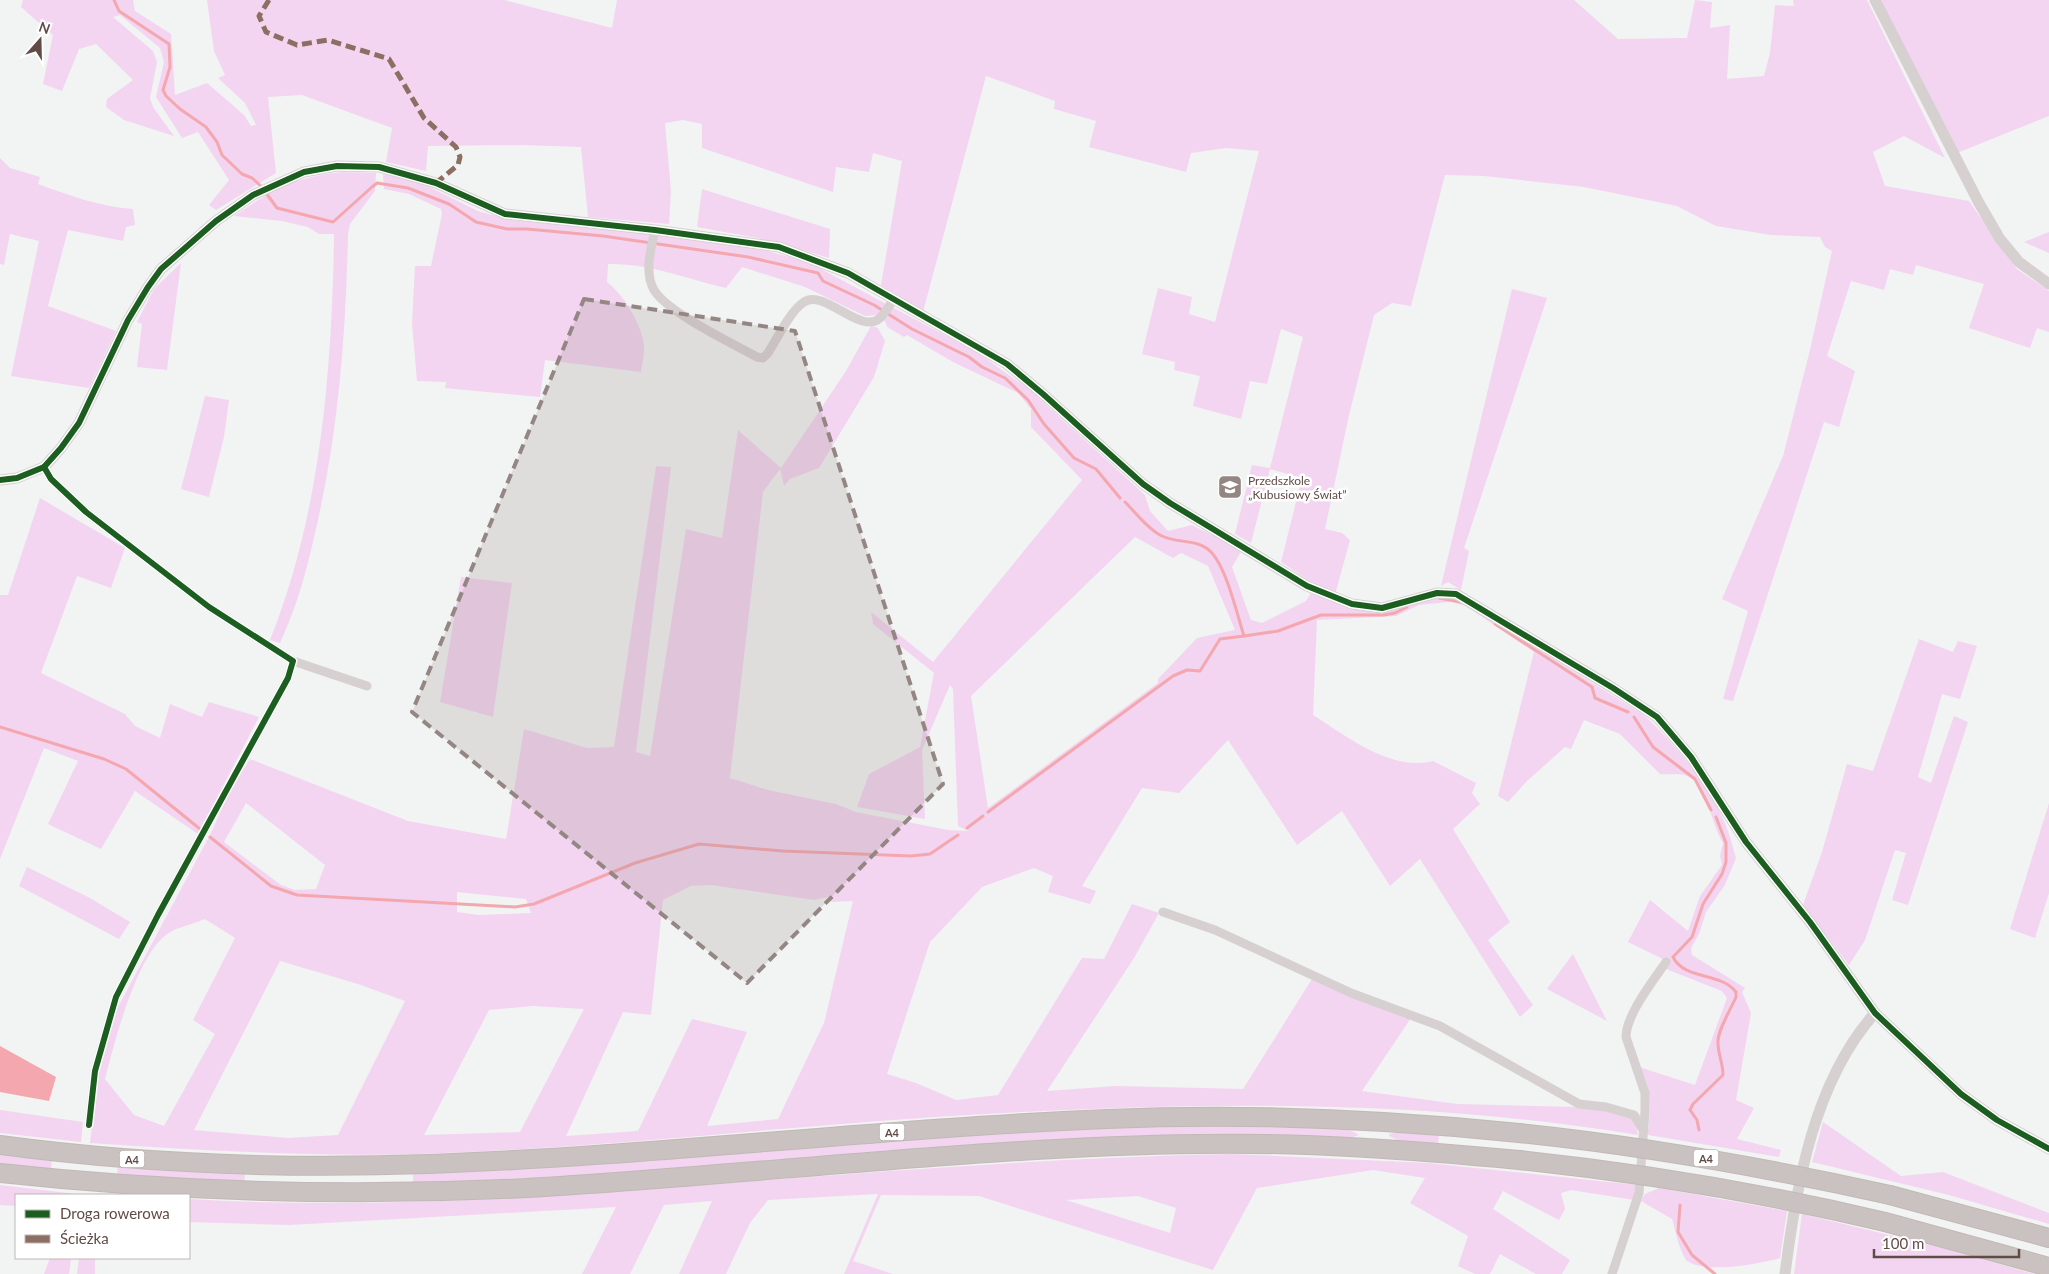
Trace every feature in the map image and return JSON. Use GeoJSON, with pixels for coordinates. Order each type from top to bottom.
{"type":"FeatureCollection","features":[{"type":"Feature","properties":{"kind":"highway","name":"A4"},"geometry":{"type":"LineString","coordinates":[[0,1145],[128,1158],[264,1164],[397,1165],[521,1160],[937,1128],[1111,1118],[1311,1118],[1386,1121],[1520,1132],[1680,1154],[1813,1178],[1890,1195],[2049,1238]]}},
{"type":"Feature","properties":{"kind":"highway","name":"A4"},"geometry":{"type":"LineString","coordinates":[[0,1173],[146,1187],[264,1192],[395,1192],[525,1188],[1018,1151],[1200,1144],[1382,1149],[1518,1160],[1713,1186],[1885,1222],[2049,1267]]}},
{"type":"Feature","properties":{"kind":"street"},"geometry":{"type":"LineString","coordinates":[[1875,0],[1979,203],[2000,239],[2019,262],[2049,284]]}},
{"type":"Feature","properties":{"kind":"street"},"geometry":{"type":"LineString","coordinates":[[0,480],[17,478],[44,467],[61,448],[79,423],[128,320],[161,269],[203,232],[253,195],[304,172],[328,168],[379,166],[436,183],[466,199],[504,214],[654,234],[779,247],[848,273],[1007,364],[1143,484],[1170,503],[1307,586],[1352,604],[1382,608],[1437,592],[1456,594],[1613,688],[1657,717],[1691,757],[1746,842],[1810,922],[1875,1012],[1961,1094],[1997,1120],[2049,1149]]}},
{"type":"Feature","properties":{"kind":"street"},"geometry":{"type":"LineString","coordinates":[[654,234],[649,266],[653,289],[660,298],[682,314],[757,357],[763,358],[768,353],[796,310],[805,301],[813,300],[826,303],[862,321],[870,322],[880,317],[894,299]]}},
{"type":"Feature","properties":{"kind":"street"},"geometry":{"type":"LineString","coordinates":[[44,467],[51,479],[86,512],[209,607],[293,661],[367,686]]}},
{"type":"Feature","properties":{"kind":"street"},"geometry":{"type":"LineString","coordinates":[[89,1125],[95,1071],[116,997],[158,915],[288,678],[293,661]]}},
{"type":"Feature","properties":{"kind":"street"},"geometry":{"type":"LineString","coordinates":[[1163,912],[1223,934],[1352,994],[1440,1026],[1579,1104],[1606,1107],[1634,1115],[1644,1131]]}},
{"type":"Feature","properties":{"kind":"street"},"geometry":{"type":"LineString","coordinates":[[1612,1274],[1640,1193],[1644,1131],[1645,1092],[1626,1038],[1626,1028],[1643,996],[1666,962]]}},
{"type":"Feature","properties":{"kind":"street"},"geometry":{"type":"LineString","coordinates":[[1785,1274],[1792,1221],[1806,1156],[1822,1104],[1851,1042],[1875,1012]]}},
{"type":"Feature","properties":{"kind":"highlighted area"},"geometry":{"type":"Polygon","coordinates":[[[584,299],[795,331],[943,784],[747,983],[412,712],[584,299]]]}},
{"type":"Feature","properties":{"kind":"shaded area"},"geometry":{"type":"Polygon","coordinates":[[[23,0],[133,0],[135,11],[171,34],[175,95],[207,83],[244,115],[251,126],[256,125],[245,103],[218,78],[225,75],[214,51],[207,0],[504,0],[612,28],[617,0],[1574,0],[1618,39],[1687,38],[1695,0],[1712,2],[1710,28],[1730,25],[1727,79],[1764,76],[1770,53],[1775,5],[1794,6],[1793,0],[1867,0],[1945,158],[1904,136],[1873,152],[1885,186],[1969,201],[2017,269],[2049,291],[2049,332],[2037,328],[2030,348],[1969,328],[1984,284],[1916,265],[1913,275],[1890,269],[1884,290],[1851,281],[1827,356],[1855,371],[1839,427],[1824,422],[1733,701],[1723,699],[1748,611],[1722,599],[1783,456],[1810,350],[1832,251],[1825,247],[1820,237],[1771,235],[1716,226],[1677,206],[1584,187],[1484,176],[1445,175],[1411,306],[1392,303],[1374,315],[1349,415],[1325,529],[1342,533],[1350,540],[1335,595],[1314,584],[1281,562],[1302,478],[1270,469],[1251,543],[1235,534],[1252,465],[1270,468],[1303,337],[1281,329],[1267,384],[1250,381],[1241,419],[1193,406],[1200,376],[1174,370],[1175,362],[1142,354],[1158,288],[1192,297],[1189,314],[1215,322],[1259,151],[1226,148],[1191,153],[1186,172],[1089,147],[1096,121],[1054,109],[1055,101],[986,76],[923,312],[881,285],[902,161],[873,153],[869,172],[836,167],[833,192],[702,148],[702,124],[683,120],[665,123],[671,191],[669,224],[588,217],[581,147],[521,145],[428,146],[426,171],[386,162],[392,128],[302,95],[268,97],[276,173],[216,210],[209,205],[229,180],[198,132],[182,138],[156,97],[164,62],[160,48],[120,15],[113,17],[153,51],[157,62],[150,98],[153,107],[174,136],[124,120],[106,107],[107,99],[133,80],[96,44],[79,49],[62,91],[43,84],[53,35],[21,7],[23,0]]]}},
{"type":"Feature","properties":{"kind":"shaded area"},"geometry":{"type":"Polygon","coordinates":[[[1881,0],[2049,0],[2049,116],[1957,153],[1881,0]]]}},
{"type":"Feature","properties":{"kind":"shaded area"},"geometry":{"type":"Polygon","coordinates":[[[0,158],[10,168],[40,177],[38,184],[97,203],[133,209],[135,225],[126,227],[123,241],[68,230],[48,306],[116,331],[89,388],[11,376],[39,241],[10,234],[4,265],[0,264],[0,158]]]}},
{"type":"Feature","properties":{"kind":"shaded area"},"geometry":{"type":"Polygon","coordinates":[[[342,172],[376,173],[375,191],[350,224],[340,378],[325,485],[307,568],[293,613],[280,643],[270,640],[287,592],[301,542],[312,492],[320,440],[330,337],[334,234],[319,234],[308,227],[282,221],[234,216],[273,191],[297,181],[342,172]]]}},
{"type":"Feature","properties":{"kind":"shaded area"},"geometry":{"type":"Polygon","coordinates":[[[383,174],[417,181],[478,211],[510,220],[650,233],[767,251],[808,262],[978,353],[1030,390],[1145,495],[1150,511],[1168,531],[1192,525],[1242,550],[1232,567],[1251,620],[1262,623],[1306,601],[1312,591],[1352,606],[1449,596],[1449,602],[1419,605],[1396,616],[1317,620],[1313,715],[1355,742],[1386,757],[1417,763],[1433,761],[1476,783],[1472,793],[1480,804],[1453,829],[1510,922],[1488,940],[1533,1005],[1520,1017],[1420,859],[1390,886],[1342,811],[1297,845],[1228,740],[1179,793],[1142,788],[1082,886],[1096,891],[1090,904],[1048,892],[1053,876],[1034,868],[982,887],[930,942],[887,1074],[916,1083],[956,1100],[998,1095],[1082,958],[1104,959],[1132,904],[1159,913],[1134,958],[1047,1091],[1116,1086],[1243,1089],[1312,979],[1411,1018],[1362,1091],[1457,1104],[1577,1107],[1618,1112],[1636,1121],[1638,1135],[1546,1122],[1453,1113],[1359,1108],[1172,1106],[1078,1109],[892,1120],[477,1152],[376,1155],[294,1154],[90,1143],[98,1071],[118,1007],[211,833],[229,793],[250,759],[408,821],[506,839],[524,729],[587,748],[614,747],[656,466],[671,467],[636,752],[650,756],[686,529],[722,538],[738,430],[781,468],[846,371],[871,326],[878,328],[885,341],[874,377],[819,468],[790,479],[784,486],[780,469],[763,492],[730,778],[768,790],[836,804],[856,812],[948,830],[969,831],[958,826],[953,689],[950,685],[922,750],[925,819],[857,807],[869,774],[920,747],[934,673],[873,624],[871,612],[933,662],[1082,480],[1031,427],[1031,409],[1018,393],[953,362],[907,335],[904,337],[887,327],[885,321],[876,315],[865,316],[805,287],[742,267],[726,288],[639,266],[608,264],[607,282],[620,294],[631,310],[642,337],[644,351],[641,372],[545,360],[540,397],[445,388],[446,382],[417,381],[412,324],[415,266],[431,266],[442,214],[441,209],[409,194],[384,189],[383,174]],[[1135,537],[971,696],[988,808],[1158,683],[1158,679],[1197,638],[1235,630],[1208,566],[1181,553],[1173,558],[1135,537]],[[246,803],[224,842],[281,885],[295,890],[316,889],[325,865],[246,803]],[[711,885],[691,886],[663,900],[651,1015],[623,1012],[566,1136],[638,1131],[692,1019],[747,1032],[707,1126],[778,1119],[824,1023],[853,901],[831,902],[828,897],[814,900],[711,885]],[[457,892],[457,912],[479,915],[531,913],[526,899],[457,892]],[[205,919],[166,935],[155,946],[136,981],[120,1024],[105,1079],[134,1115],[164,1126],[215,1034],[193,1020],[235,938],[205,919]],[[280,961],[194,1130],[288,1138],[338,1135],[405,1001],[358,984],[280,961]],[[533,1006],[489,1010],[424,1135],[520,1132],[584,1009],[533,1006]]]}},
{"type":"Feature","properties":{"kind":"shaded area"},"geometry":{"type":"Polygon","coordinates":[[[702,189],[830,229],[829,258],[773,241],[697,227],[702,189]]]}},
{"type":"Feature","properties":{"kind":"shaded area"},"geometry":{"type":"Polygon","coordinates":[[[2049,232],[2049,253],[2024,242],[2049,232]]]}},
{"type":"Feature","properties":{"kind":"shaded area"},"geometry":{"type":"Polygon","coordinates":[[[181,263],[167,370],[137,367],[142,324],[137,322],[154,289],[181,263]]]}},
{"type":"Feature","properties":{"kind":"shaded area"},"geometry":{"type":"Polygon","coordinates":[[[1512,289],[1547,298],[1464,548],[1469,551],[1461,590],[1448,582],[1441,586],[1512,289]]]}},
{"type":"Feature","properties":{"kind":"shaded area"},"geometry":{"type":"Polygon","coordinates":[[[205,396],[229,400],[224,437],[209,497],[181,489],[205,396]]]}},
{"type":"Feature","properties":{"kind":"shaded area"},"geometry":{"type":"Polygon","coordinates":[[[40,498],[125,548],[111,588],[77,576],[41,673],[125,714],[135,726],[160,738],[170,704],[202,717],[209,702],[259,717],[198,834],[135,791],[101,849],[48,824],[78,761],[44,748],[0,859],[0,595],[8,595],[40,498]]]}},
{"type":"Feature","properties":{"kind":"shaded area"},"geometry":{"type":"Polygon","coordinates":[[[461,577],[512,583],[493,717],[440,702],[461,577]]]}},
{"type":"Feature","properties":{"kind":"shaded area"},"geometry":{"type":"Polygon","coordinates":[[[1456,598],[1644,715],[1687,762],[1706,787],[1726,825],[1736,858],[1725,885],[1706,912],[1699,934],[1691,948],[1692,955],[1745,988],[1742,992],[1751,1013],[1736,1100],[1754,1108],[1737,1139],[1781,1150],[1779,1157],[1648,1135],[1649,1092],[1639,1067],[1695,1085],[1727,998],[1722,991],[1666,969],[1669,962],[1628,942],[1650,900],[1688,931],[1700,896],[1722,865],[1720,856],[1723,843],[1700,787],[1687,776],[1660,774],[1620,734],[1584,720],[1571,749],[1565,747],[1527,781],[1508,802],[1498,796],[1534,652],[1466,606],[1455,603],[1456,598]]]}},
{"type":"Feature","properties":{"kind":"shaded area"},"geometry":{"type":"Polygon","coordinates":[[[1919,639],[1953,652],[1958,641],[1977,646],[1960,699],[1942,694],[1918,777],[1931,783],[1954,716],[1968,722],[1908,905],[1892,900],[1906,853],[1895,850],[1865,940],[1849,965],[1803,905],[1822,852],[1847,764],[1873,771],[1919,639]]]}},
{"type":"Feature","properties":{"kind":"shaded area"},"geometry":{"type":"Polygon","coordinates":[[[2049,803],[2049,893],[2035,938],[2010,929],[2049,803]]]}},
{"type":"Feature","properties":{"kind":"shaded area"},"geometry":{"type":"Polygon","coordinates":[[[27,867],[88,897],[130,922],[119,939],[19,886],[27,867]]]}},
{"type":"Feature","properties":{"kind":"shaded area"},"geometry":{"type":"Polygon","coordinates":[[[1573,954],[1607,1021],[1547,989],[1573,954]]]}},
{"type":"Feature","properties":{"kind":"shaded area"},"geometry":{"type":"Polygon","coordinates":[[[0,1046],[56,1077],[49,1101],[0,1092],[0,1046]]]}},
{"type":"Feature","properties":{"kind":"shaded area"},"geometry":{"type":"Polygon","coordinates":[[[0,1110],[83,1122],[81,1142],[0,1133],[0,1110]]]}},
{"type":"Feature","properties":{"kind":"shaded area"},"geometry":{"type":"Polygon","coordinates":[[[1823,1122],[1901,1176],[1943,1172],[2049,1213],[2049,1224],[1949,1195],[1812,1162],[1823,1122]]]}},
{"type":"Feature","properties":{"kind":"shaded area"},"geometry":{"type":"Polygon","coordinates":[[[1199,1123],[1340,1125],[1359,1135],[1340,1141],[413,1185],[413,1171],[1051,1128],[1199,1123]]]}},
{"type":"Feature","properties":{"kind":"shaded area"},"geometry":{"type":"Polygon","coordinates":[[[1399,1132],[1439,1134],[1438,1146],[1407,1144],[1389,1136],[1389,1134],[1399,1132]]]}},
{"type":"Feature","properties":{"kind":"shaded area"},"geometry":{"type":"Polygon","coordinates":[[[0,1151],[52,1157],[51,1172],[0,1166],[0,1151]]]}},
{"type":"Feature","properties":{"kind":"shaded area"},"geometry":{"type":"Polygon","coordinates":[[[1232,1154],[1428,1163],[1637,1185],[1634,1200],[1571,1190],[1561,1193],[1565,1209],[1559,1220],[1503,1191],[1493,1209],[1570,1260],[1562,1274],[1536,1274],[1500,1254],[1490,1274],[1475,1274],[1458,1266],[1468,1236],[1410,1203],[1425,1178],[1373,1170],[1257,1188],[1213,1270],[979,1196],[881,1195],[853,1261],[893,1274],[844,1274],[878,1194],[768,1200],[750,1223],[726,1274],[679,1274],[712,1201],[664,1205],[630,1274],[582,1274],[616,1207],[289,1225],[190,1222],[190,1199],[327,1203],[464,1200],[1109,1158],[1232,1154]],[[1138,1196],[1066,1200],[1170,1233],[1176,1208],[1138,1196]]]}},
{"type":"Feature","properties":{"kind":"shaded area"},"geometry":{"type":"Polygon","coordinates":[[[118,1164],[245,1171],[244,1186],[117,1178],[118,1164]]]}},
{"type":"Feature","properties":{"kind":"shaded area"},"geometry":{"type":"Polygon","coordinates":[[[0,1185],[76,1194],[15,1194],[15,1206],[0,1205],[0,1185]]]}},
{"type":"Feature","properties":{"kind":"shaded area"},"geometry":{"type":"Polygon","coordinates":[[[1659,1188],[1787,1211],[1780,1258],[1730,1267],[1704,1267],[1686,1260],[1679,1245],[1672,1219],[1641,1201],[1645,1194],[1659,1188]]]}},
{"type":"Feature","properties":{"kind":"shaded area"},"geometry":{"type":"Polygon","coordinates":[[[1802,1214],[1939,1247],[2034,1274],[1794,1274],[1802,1214]]]}},
{"type":"Feature","properties":{"kind":"shaded area"},"geometry":{"type":"Polygon","coordinates":[[[50,1259],[71,1259],[69,1274],[44,1274],[50,1259]]]}},
{"type":"Feature","properties":{"kind":"shaded area"},"geometry":{"type":"Polygon","coordinates":[[[79,1259],[95,1259],[95,1274],[77,1274],[79,1259]]]}},
{"type":"Feature","properties":{"kind":"waterway"},"geometry":{"type":"LineString","coordinates":[[114,0],[119,11],[169,44],[170,67],[163,90],[166,96],[180,109],[206,127],[217,142],[222,155],[242,174],[252,178],[263,188]]}},
{"type":"Feature","properties":{"kind":"waterway"},"geometry":{"type":"LineString","coordinates":[[266,193],[277,208],[333,222],[377,183],[408,188],[449,204],[476,222],[507,229],[603,236],[748,257],[818,273],[823,281],[874,305],[912,329],[969,357],[982,367],[1005,378],[1028,400],[1044,424],[1074,458],[1096,469],[1120,498]]}},
{"type":"Feature","properties":{"kind":"waterway"},"geometry":{"type":"LineString","coordinates":[[1125,502],[1147,526],[1162,536],[1201,545],[1212,553],[1227,581],[1244,636],[1278,631],[1321,615],[1384,615],[1395,613],[1407,607]]}},
{"type":"Feature","properties":{"kind":"waterway"},"geometry":{"type":"LineString","coordinates":[[1439,598],[1460,602]]}},
{"type":"Feature","properties":{"kind":"waterway"},"geometry":{"type":"LineString","coordinates":[[1495,624],[1592,687],[1595,698],[1628,712]]}},
{"type":"Feature","properties":{"kind":"waterway"},"geometry":{"type":"LineString","coordinates":[[988,812],[1173,676],[1187,670],[1200,671],[1220,639],[1244,636]]}},
{"type":"Feature","properties":{"kind":"waterway"},"geometry":{"type":"LineString","coordinates":[[1634,717],[1653,747],[1695,779],[1711,810]]}},
{"type":"Feature","properties":{"kind":"waterway"},"geometry":{"type":"LineString","coordinates":[[0,727],[104,759],[126,769],[200,829]]}},
{"type":"Feature","properties":{"kind":"waterway"},"geometry":{"type":"LineString","coordinates":[[967,828],[983,816]]}},
{"type":"Feature","properties":{"kind":"waterway"},"geometry":{"type":"LineString","coordinates":[[1699,1130],[1697,1120],[1690,1110],[1693,1104],[1723,1075],[1718,1038],[1736,997],[1736,992],[1721,981],[1685,969],[1673,957],[1692,937],[1703,904],[1722,874],[1726,862],[1726,843],[1716,817]]}},
{"type":"Feature","properties":{"kind":"waterway"},"geometry":{"type":"LineString","coordinates":[[210,837],[271,886],[297,895],[515,907],[534,904],[635,863],[699,844],[783,851],[911,856],[930,854],[958,835]]}},
{"type":"Feature","properties":{"kind":"waterway"},"geometry":{"type":"LineString","coordinates":[[1680,1205],[1678,1232],[1692,1255],[1715,1274]]}},
{"type":"Feature","properties":{"kind":"marked path"},"geometry":{"type":"LineString","coordinates":[[269,0],[259,16],[266,32],[297,45],[328,40],[389,59],[424,118],[456,147],[460,157],[458,165],[436,183]]}},
{"type":"Feature","properties":{"kind":"cycle path"},"geometry":{"type":"LineString","coordinates":[[0,480],[17,478],[44,467],[61,448],[79,423],[128,320],[161,269],[216,221],[253,195],[304,172],[337,166],[379,167],[436,183],[505,214],[655,230],[779,247],[848,273],[1007,364],[1143,484],[1170,503],[1307,586],[1352,604],[1382,608],[1437,593],[1456,594],[1613,688],[1657,717],[1691,757],[1746,842],[1810,922],[1875,1013],[1961,1094],[1997,1120],[2049,1149]]}},
{"type":"Feature","properties":{"kind":"cycle path"},"geometry":{"type":"LineString","coordinates":[[44,467],[51,479],[86,512],[209,607],[293,661],[288,678],[158,915],[116,997],[95,1071],[89,1125]]}},
{"type":"Feature","properties":{"kind":"place","name":"Przedszkole „Kubusiowy Świat”"},"geometry":{"type":"Point","coordinates":[1230,487]}}]}
